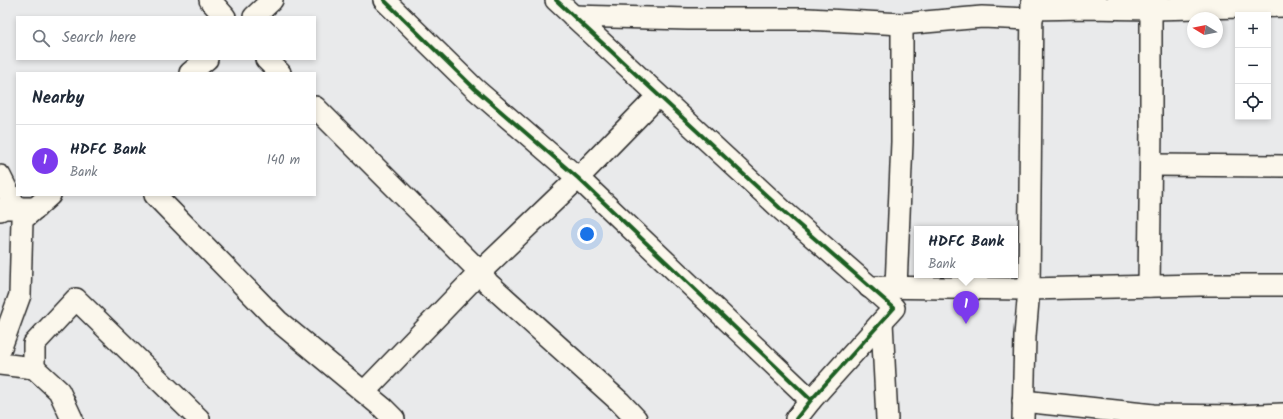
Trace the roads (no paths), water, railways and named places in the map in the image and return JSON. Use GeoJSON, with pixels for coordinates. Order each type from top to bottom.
{"type":"FeatureCollection","features":[{"type":"Feature","properties":{"kind":"street"},"geometry":{"type":"LineString","coordinates":[[210,0],[224,16]]}},
{"type":"Feature","properties":{"kind":"street"},"geometry":{"type":"LineString","coordinates":[[255,16],[272,0]]}},
{"type":"Feature","properties":{"kind":"street"},"geometry":{"type":"LineString","coordinates":[[384,0],[475,89],[578,178],[811,400]]}},
{"type":"Feature","properties":{"kind":"street"},"geometry":{"type":"LineString","coordinates":[[556,0],[782,210],[894,308],[811,400],[796,419]]}},
{"type":"Feature","properties":{"kind":"street"},"geometry":{"type":"LineString","coordinates":[[573,16],[696,19],[808,19],[902,24],[982,17],[1032,9],[1151,9],[1283,6]]}},
{"type":"Feature","properties":{"kind":"street"},"geometry":{"type":"LineString","coordinates":[[1032,9],[1029,289],[1025,336],[1023,410],[1153,417],[1283,414]]}},
{"type":"Feature","properties":{"kind":"street"},"geometry":{"type":"LineString","coordinates":[[1149,286],[1151,9]]}},
{"type":"Feature","properties":{"kind":"street"},"geometry":{"type":"LineString","coordinates":[[896,287],[902,142],[902,24]]}},
{"type":"Feature","properties":{"kind":"street"},"geometry":{"type":"LineString","coordinates":[[191,72],[206,60]]}},
{"type":"Feature","properties":{"kind":"street"},"geometry":{"type":"LineString","coordinates":[[267,60],[279,72]]}},
{"type":"Feature","properties":{"kind":"street"},"geometry":{"type":"LineString","coordinates":[[364,392],[480,272],[578,178],[658,96]]}},
{"type":"Feature","properties":{"kind":"street"},"geometry":{"type":"LineString","coordinates":[[316,108],[480,272],[488,283],[620,402],[636,419]]}},
{"type":"Feature","properties":{"kind":"street"},"geometry":{"type":"LineString","coordinates":[[1151,165],[1283,166]]}},
{"type":"Feature","properties":{"kind":"street"},"geometry":{"type":"LineString","coordinates":[[0,176],[16,194]]}},
{"type":"Feature","properties":{"kind":"street"},"geometry":{"type":"LineString","coordinates":[[0,350],[20,295],[22,220],[26,205],[18,196]]}},
{"type":"Feature","properties":{"kind":"street"},"geometry":{"type":"LineString","coordinates":[[156,196],[278,321],[364,392],[383,415]]}},
{"type":"Feature","properties":{"kind":"street"},"geometry":{"type":"LineString","coordinates":[[869,287],[1029,289],[1283,285]]}},
{"type":"Feature","properties":{"kind":"street"},"geometry":{"type":"LineString","coordinates":[[34,368],[34,344],[76,299],[199,419]]}},
{"type":"Feature","properties":{"kind":"street"},"geometry":{"type":"LineString","coordinates":[[882,322],[887,419]]}},
{"type":"Feature","properties":{"kind":"street"},"geometry":{"type":"LineString","coordinates":[[0,364],[34,368],[59,391],[72,419]]}},
{"type":"Feature","properties":{"kind":"place","name":"HDFC Bank"},"geometry":{"type":"Point","coordinates":[966,324]}}]}
